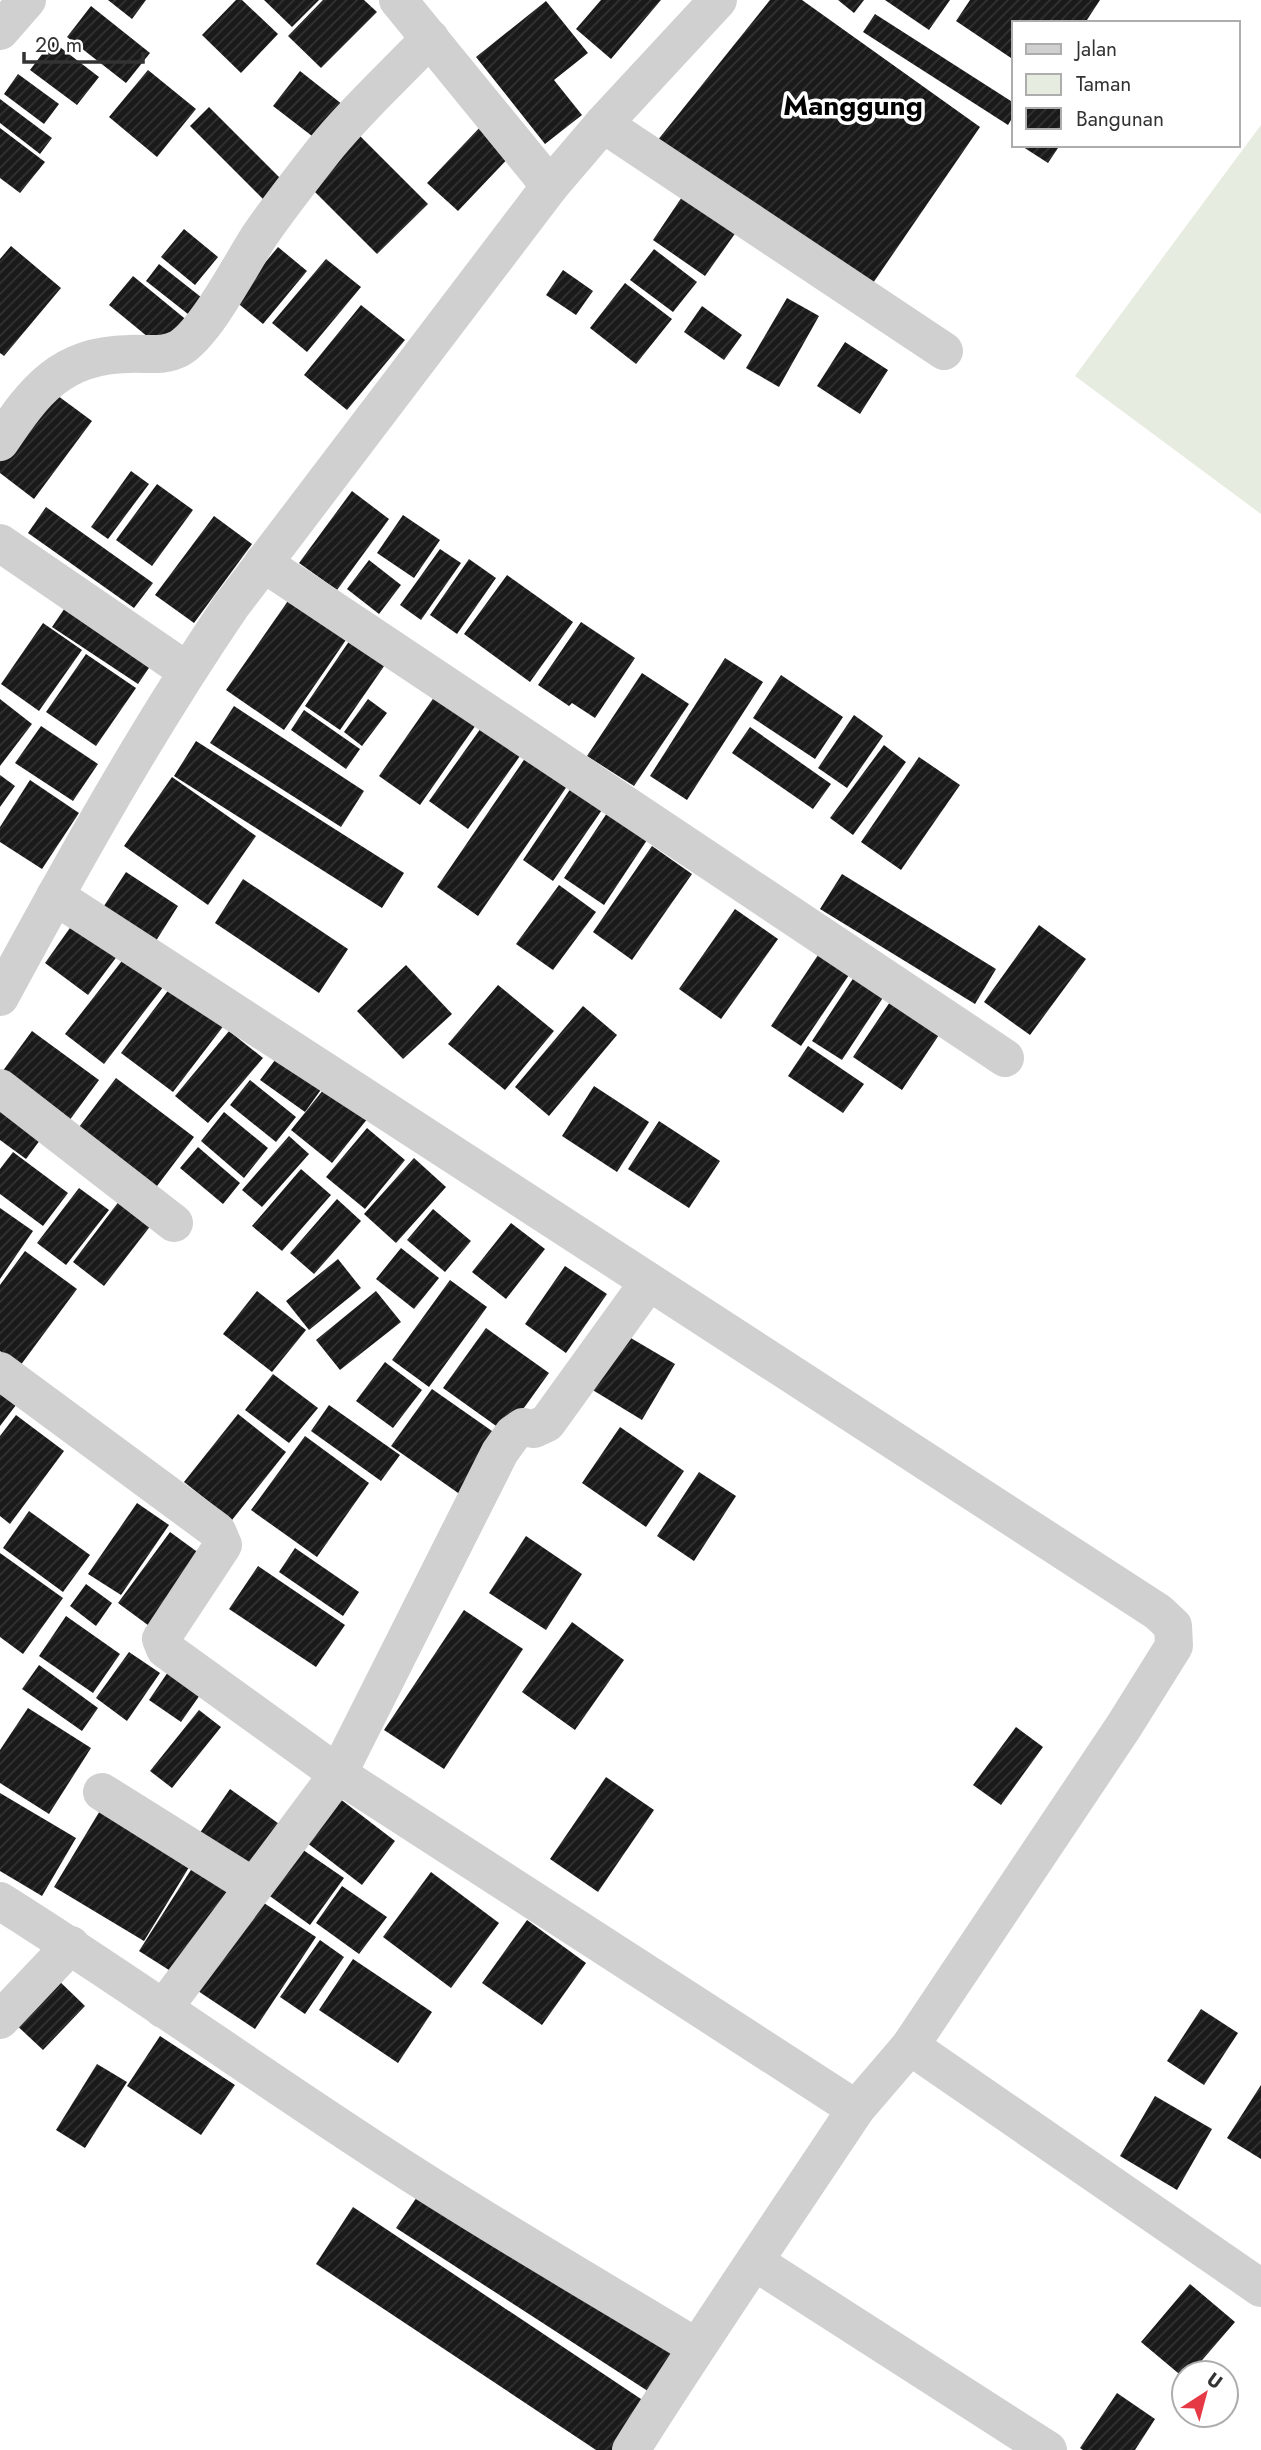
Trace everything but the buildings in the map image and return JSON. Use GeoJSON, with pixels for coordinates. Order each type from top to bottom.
{"type":"FeatureCollection","features":[{"type":"Feature","properties":{"kind":"street"},"geometry":{"type":"LineString","coordinates":[[0,31],[27,0]]}},
{"type":"Feature","properties":{"kind":"street"},"geometry":{"type":"LineString","coordinates":[[398,0],[550,186]]}},
{"type":"Feature","properties":{"kind":"street"},"geometry":{"type":"LineString","coordinates":[[0,997],[187,671],[263,563],[550,186],[603,124],[718,0]]}},
{"type":"Feature","properties":{"kind":"street"},"geometry":{"type":"LineString","coordinates":[[0,442],[25,405],[54,377],[84,359],[125,354],[164,354],[181,348],[202,327],[260,235],[326,148],[430,38]]}},
{"type":"Feature","properties":{"kind":"street"},"geometry":{"type":"LineString","coordinates":[[603,124],[944,351]]}},
{"type":"Feature","properties":{"kind":"street"},"geometry":{"type":"LineString","coordinates":[[0,543],[187,671]]}},
{"type":"Feature","properties":{"kind":"street"},"geometry":{"type":"LineString","coordinates":[[263,563],[1005,1058]]}},
{"type":"Feature","properties":{"kind":"street"},"geometry":{"type":"LineString","coordinates":[[55,897],[1158,1612],[1173,1626],[1174,1646],[1138,1703],[910,2046],[856,2109],[696,2347],[631,2450]]}},
{"type":"Feature","properties":{"kind":"street"},"geometry":{"type":"LineString","coordinates":[[0,1088],[174,1223]]}},
{"type":"Feature","properties":{"kind":"street"},"geometry":{"type":"LineString","coordinates":[[163,2009],[338,1774],[500,1452],[513,1434],[523,1427],[534,1429],[547,1423],[648,1283]]}},
{"type":"Feature","properties":{"kind":"street"},"geometry":{"type":"LineString","coordinates":[[0,1371],[217,1531],[223,1545],[161,1639],[165,1649],[338,1774],[856,2109]]}},
{"type":"Feature","properties":{"kind":"street"},"geometry":{"type":"LineString","coordinates":[[102,1792],[252,1886]]}},
{"type":"Feature","properties":{"kind":"street"},"geometry":{"type":"LineString","coordinates":[[0,1901],[71,1945],[417,2178],[696,2347]]}},
{"type":"Feature","properties":{"kind":"street"},"geometry":{"type":"LineString","coordinates":[[0,2020],[71,1945]]}},
{"type":"Feature","properties":{"kind":"street"},"geometry":{"type":"LineString","coordinates":[[910,2046],[1261,2288]]}},
{"type":"Feature","properties":{"kind":"street"},"geometry":{"type":"LineString","coordinates":[[755,2262],[1048,2450]]}},
{"type":"Feature","properties":{"kind":"green space"},"geometry":{"type":"Polygon","coordinates":[[[1261,125],[1261,514],[1075,376],[1261,125]]]}},
{"type":"Feature","properties":{"kind":"district","name":"Manggung"},"geometry":{"type":"Point","coordinates":[853,105]}}]}
